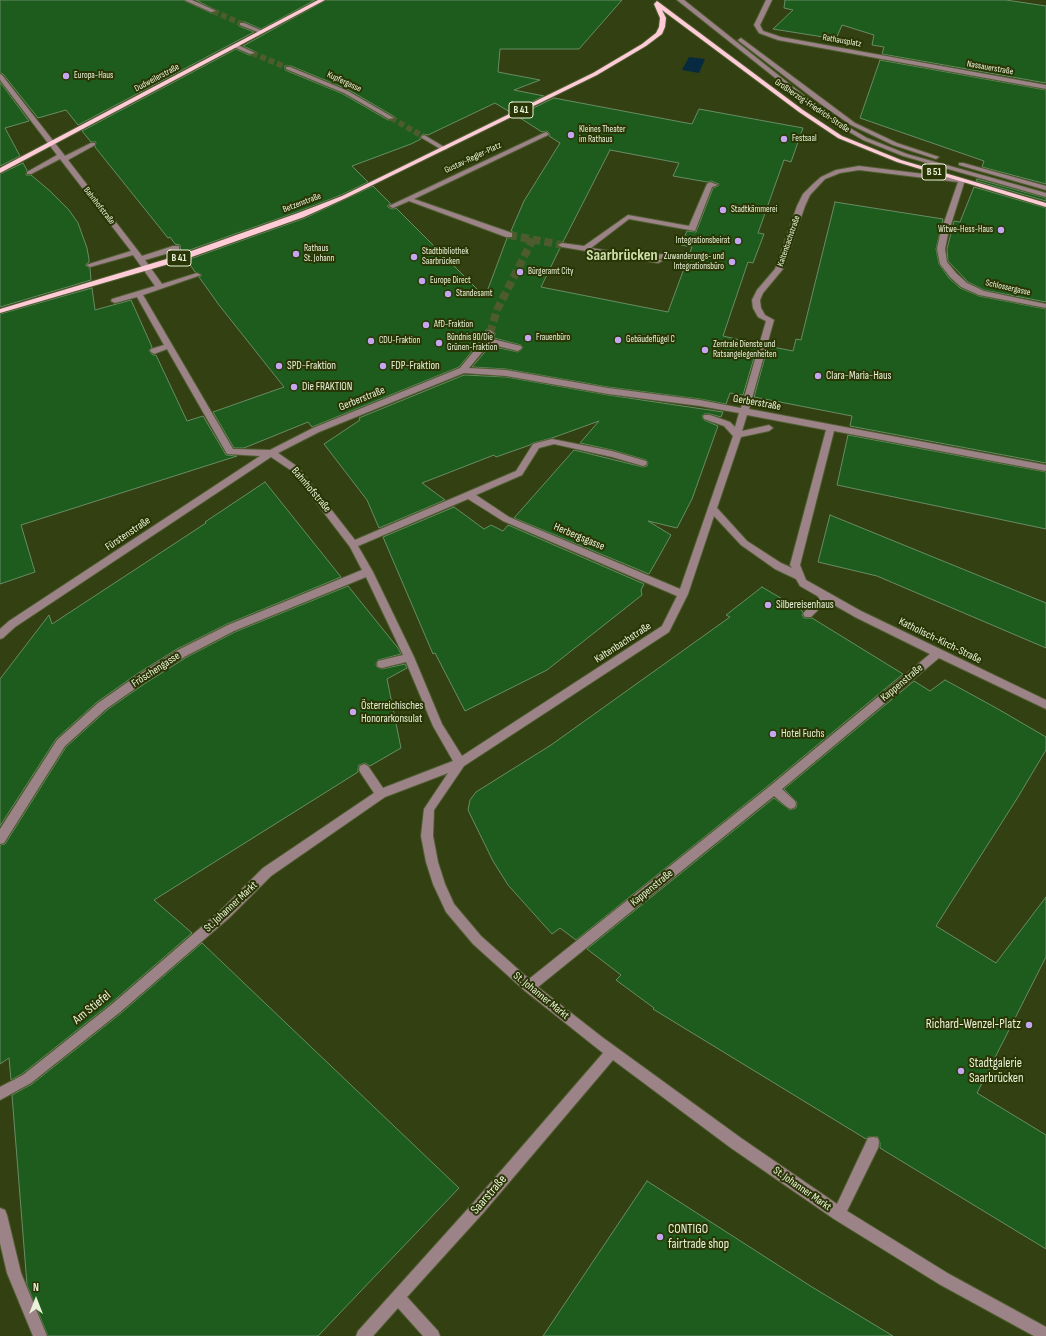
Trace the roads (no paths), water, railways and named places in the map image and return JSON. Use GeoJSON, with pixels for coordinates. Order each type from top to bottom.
{"type":"FeatureCollection","features":[{"type":"Feature","properties":{"kind":"main road","name":"Dudweilerstraße"},"geometry":{"type":"LineString","coordinates":[[0,171],[322,0]]}},
{"type":"Feature","properties":{"kind":"main road","name":"Betzenstraße"},"geometry":{"type":"LineString","coordinates":[[0,311],[106,281],[183,257],[323,206],[444,149],[595,74],[644,45],[659,34],[662,18],[655,2]]}},
{"type":"Feature","properties":{"kind":"main road","name":"Großherzog-Friedrich-Straße"},"geometry":{"type":"LineString","coordinates":[[655,2],[801,111],[840,137],[877,153],[1046,205]]}},
{"type":"Feature","properties":{"kind":"street"},"geometry":{"type":"LineString","coordinates":[[187,0],[213,11]]}},
{"type":"Feature","properties":{"kind":"street"},"geometry":{"type":"LineString","coordinates":[[680,0],[829,118],[864,139],[905,155],[1046,195]]}},
{"type":"Feature","properties":{"kind":"street"},"geometry":{"type":"LineString","coordinates":[[691,0],[824,104],[853,124],[872,134],[910,149],[1046,188]]}},
{"type":"Feature","properties":{"kind":"street","name":"Rathausplatz"},"geometry":{"type":"LineString","coordinates":[[770,0],[757,26],[762,32],[780,39],[931,66]]}},
{"type":"Feature","properties":{"kind":"street"},"geometry":{"type":"LineString","coordinates":[[242,24],[262,32]]}},
{"type":"Feature","properties":{"kind":"street"},"geometry":{"type":"LineString","coordinates":[[236,46],[252,53]]}},
{"type":"Feature","properties":{"kind":"street","name":"Nassauerstraße"},"geometry":{"type":"LineString","coordinates":[[931,66],[1046,87]]}},
{"type":"Feature","properties":{"kind":"street","name":"Kupfergasse"},"geometry":{"type":"LineString","coordinates":[[288,68],[346,92],[391,118]]}},
{"type":"Feature","properties":{"kind":"street","name":"Bahnhofstraße"},"geometry":{"type":"LineString","coordinates":[[0,76],[135,252],[160,287]]}},
{"type":"Feature","properties":{"kind":"street","name":"Gustav-Regler-Platz"},"geometry":{"type":"LineString","coordinates":[[393,206],[546,134]]}},
{"type":"Feature","properties":{"kind":"street"},"geometry":{"type":"LineString","coordinates":[[424,137],[444,149]]}},
{"type":"Feature","properties":{"kind":"street"},"geometry":{"type":"LineString","coordinates":[[29,174],[93,144]]}},
{"type":"Feature","properties":{"kind":"street","name":"Kaltenbachstraße"},"geometry":{"type":"LineString","coordinates":[[460,763],[666,629],[683,594],[737,435],[770,320],[762,316],[757,308],[756,300],[760,292],[779,269],[801,206],[807,194],[814,185],[823,178],[838,172],[859,168],[962,180]]}},
{"type":"Feature","properties":{"kind":"street","name":"Schlossergasse"},"geometry":{"type":"LineString","coordinates":[[962,180],[944,234],[941,249],[943,262],[953,275],[964,285],[982,293],[1046,306]]}},
{"type":"Feature","properties":{"kind":"street"},"geometry":{"type":"LineString","coordinates":[[585,249],[628,216],[692,229],[710,184],[715,185]]}},
{"type":"Feature","properties":{"kind":"street"},"geometry":{"type":"LineString","coordinates":[[409,199],[509,235]]}},
{"type":"Feature","properties":{"kind":"street"},"geometry":{"type":"LineString","coordinates":[[562,245],[658,261]]}},
{"type":"Feature","properties":{"kind":"street"},"geometry":{"type":"LineString","coordinates":[[140,259],[176,248]]}},
{"type":"Feature","properties":{"kind":"street"},"geometry":{"type":"LineString","coordinates":[[90,265],[135,252]]}},
{"type":"Feature","properties":{"kind":"street"},"geometry":{"type":"LineString","coordinates":[[636,258],[682,255]]}},
{"type":"Feature","properties":{"kind":"street"},"geometry":{"type":"LineString","coordinates":[[132,303],[160,287],[197,275]]}},
{"type":"Feature","properties":{"kind":"street"},"geometry":{"type":"LineString","coordinates":[[115,301],[141,297]]}},
{"type":"Feature","properties":{"kind":"street"},"geometry":{"type":"LineString","coordinates":[[141,297],[230,452],[271,453]]}},
{"type":"Feature","properties":{"kind":"street"},"geometry":{"type":"LineString","coordinates":[[463,370],[488,337],[518,348]]}},
{"type":"Feature","properties":{"kind":"street"},"geometry":{"type":"LineString","coordinates":[[154,351],[169,346]]}},
{"type":"Feature","properties":{"kind":"street","name":"Gerberstraße"},"geometry":{"type":"LineString","coordinates":[[271,453],[316,430],[463,370],[478,370],[506,372],[608,391],[700,403],[1046,468]]}},
{"type":"Feature","properties":{"kind":"street"},"geometry":{"type":"LineString","coordinates":[[707,417],[727,424],[737,435],[769,428]]}},
{"type":"Feature","properties":{"kind":"street"},"geometry":{"type":"LineString","coordinates":[[799,576],[795,565],[798,549],[831,428]]}},
{"type":"Feature","properties":{"kind":"street"},"geometry":{"type":"LineString","coordinates":[[353,545],[519,473],[536,446],[555,442],[612,454],[643,463]]}},
{"type":"Feature","properties":{"kind":"street","name":"Bahnhofstraße"},"geometry":{"type":"LineString","coordinates":[[271,453],[295,469],[327,508],[353,545],[368,572],[409,657],[438,726],[460,763]]}},
{"type":"Feature","properties":{"kind":"street","name":"Fürstenstraße"},"geometry":{"type":"LineString","coordinates":[[0,635],[12,624],[271,453]]}},
{"type":"Feature","properties":{"kind":"street","name":"Herbergsgasse"},"geometry":{"type":"LineString","coordinates":[[469,495],[506,519],[683,594]]}},
{"type":"Feature","properties":{"kind":"street","name":"Katholisch-Kirch-Straße"},"geometry":{"type":"LineString","coordinates":[[712,508],[744,543],[778,566],[799,576],[803,583],[858,614],[1046,705]]}},
{"type":"Feature","properties":{"kind":"street","name":"Fröschengasse"},"geometry":{"type":"LineString","coordinates":[[0,840],[61,743],[102,706],[142,678],[182,653],[231,628],[368,572]]}},
{"type":"Feature","properties":{"kind":"street"},"geometry":{"type":"LineString","coordinates":[[808,614],[826,596]]}},
{"type":"Feature","properties":{"kind":"street","name":"Kappenstraße"},"geometry":{"type":"LineString","coordinates":[[529,987],[774,789],[938,653]]}},
{"type":"Feature","properties":{"kind":"street"},"geometry":{"type":"LineString","coordinates":[[382,664],[409,657]]}},
{"type":"Feature","properties":{"kind":"street","name":"St. Johanner Markt"},"geometry":{"type":"LineString","coordinates":[[198,937],[225,914],[267,872],[381,794],[460,763]]}},
{"type":"Feature","properties":{"kind":"street","name":"St. Johanner Markt"},"geometry":{"type":"LineString","coordinates":[[460,763],[429,809],[428,836],[437,877],[450,908],[478,940],[529,987],[612,1052],[736,1143],[839,1214],[944,1279],[1046,1335]]}},
{"type":"Feature","properties":{"kind":"street"},"geometry":{"type":"LineString","coordinates":[[364,769],[381,794]]}},
{"type":"Feature","properties":{"kind":"street"},"geometry":{"type":"LineString","coordinates":[[774,789],[791,804]]}},
{"type":"Feature","properties":{"kind":"street","name":"Am Stiefel"},"geometry":{"type":"LineString","coordinates":[[0,1094],[27,1079],[115,1009],[198,937]]}},
{"type":"Feature","properties":{"kind":"street","name":"Saarstraße"},"geometry":{"type":"LineString","coordinates":[[363,1336],[479,1206],[612,1052]]}},
{"type":"Feature","properties":{"kind":"street","name":"St. Johanner Markt"},"geometry":{"type":"LineString","coordinates":[[839,1214],[873,1143]]}},
{"type":"Feature","properties":{"kind":"street"},"geometry":{"type":"LineString","coordinates":[[0,1215],[14,1273],[40,1336]]}},
{"type":"Feature","properties":{"kind":"street"},"geometry":{"type":"LineString","coordinates":[[398,1298],[433,1336]]}},
{"type":"Feature","properties":{"kind":"water"},"geometry":{"type":"Polygon","coordinates":[[[689,57],[705,59],[699,73],[682,70],[689,57]]]}},
{"type":"Feature","properties":{"kind":"tunnel"},"geometry":{"type":"LineString","coordinates":[[213,11],[242,24]]}},
{"type":"Feature","properties":{"kind":"tunnel"},"geometry":{"type":"LineString","coordinates":[[252,53],[288,68]]}},
{"type":"Feature","properties":{"kind":"tunnel"},"geometry":{"type":"LineString","coordinates":[[391,118],[424,137]]}},
{"type":"Feature","properties":{"kind":"tunnel"},"geometry":{"type":"LineString","coordinates":[[509,235],[533,239]]}},
{"type":"Feature","properties":{"kind":"tunnel"},"geometry":{"type":"LineString","coordinates":[[490,333],[497,310],[533,239]]}},
{"type":"Feature","properties":{"kind":"tunnel"},"geometry":{"type":"LineString","coordinates":[[533,239],[562,245]]}},
{"type":"Feature","properties":{"kind":"place","name":"Europa-Haus"},"geometry":{"type":"Point","coordinates":[66,76]}},
{"type":"Feature","properties":{"kind":"place","name":"Kleines Theater im Rathaus"},"geometry":{"type":"Point","coordinates":[571,135]}},
{"type":"Feature","properties":{"kind":"place","name":"Festsaal"},"geometry":{"type":"Point","coordinates":[784,139]}},
{"type":"Feature","properties":{"kind":"place","name":"Stadtkämmerei"},"geometry":{"type":"Point","coordinates":[723,210]}},
{"type":"Feature","properties":{"kind":"place","name":"Witwe-Hess-Haus"},"geometry":{"type":"Point","coordinates":[1001,230]}},
{"type":"Feature","properties":{"kind":"place","name":"Integrationsbeirat"},"geometry":{"type":"Point","coordinates":[738,241]}},
{"type":"Feature","properties":{"kind":"place","name":"Rathaus St. Johann"},"geometry":{"type":"Point","coordinates":[296,254]}},
{"type":"Feature","properties":{"kind":"place","name":"Stadtbibliothek Saarbrücken"},"geometry":{"type":"Point","coordinates":[414,257]}},
{"type":"Feature","properties":{"kind":"place","name":"Zuwanderungs- und Integrationsbüro"},"geometry":{"type":"Point","coordinates":[732,262]}},
{"type":"Feature","properties":{"kind":"place","name":"Bürgeramt City"},"geometry":{"type":"Point","coordinates":[520,272]}},
{"type":"Feature","properties":{"kind":"place","name":"Europe Direct"},"geometry":{"type":"Point","coordinates":[422,281]}},
{"type":"Feature","properties":{"kind":"place","name":"Standesamt"},"geometry":{"type":"Point","coordinates":[448,294]}},
{"type":"Feature","properties":{"kind":"place","name":"AfD-Fraktion"},"geometry":{"type":"Point","coordinates":[426,325]}},
{"type":"Feature","properties":{"kind":"place","name":"Frauenbüro"},"geometry":{"type":"Point","coordinates":[528,338]}},
{"type":"Feature","properties":{"kind":"place","name":"Gebäudeflügel C"},"geometry":{"type":"Point","coordinates":[618,340]}},
{"type":"Feature","properties":{"kind":"place","name":"CDU-Fraktion"},"geometry":{"type":"Point","coordinates":[371,341]}},
{"type":"Feature","properties":{"kind":"place","name":"Bündnis 90/Die Grünen-Fraktion"},"geometry":{"type":"Point","coordinates":[439,343]}},
{"type":"Feature","properties":{"kind":"place","name":"Zentrale Dienste und Ratsangelegenheiten"},"geometry":{"type":"Point","coordinates":[705,350]}},
{"type":"Feature","properties":{"kind":"place","name":"SPD-Fraktion"},"geometry":{"type":"Point","coordinates":[279,366]}},
{"type":"Feature","properties":{"kind":"place","name":"FDP-Fraktion"},"geometry":{"type":"Point","coordinates":[383,366]}},
{"type":"Feature","properties":{"kind":"place","name":"Clara-Maria-Haus"},"geometry":{"type":"Point","coordinates":[818,376]}},
{"type":"Feature","properties":{"kind":"place","name":"Die FRAKTION"},"geometry":{"type":"Point","coordinates":[294,387]}},
{"type":"Feature","properties":{"kind":"place","name":"Silbereisenhaus"},"geometry":{"type":"Point","coordinates":[768,605]}},
{"type":"Feature","properties":{"kind":"place","name":"Österreichisches Honorarkonsulat"},"geometry":{"type":"Point","coordinates":[353,712]}},
{"type":"Feature","properties":{"kind":"place","name":"Hotel Fuchs"},"geometry":{"type":"Point","coordinates":[773,734]}},
{"type":"Feature","properties":{"kind":"place","name":"Richard-Wenzel-Platz"},"geometry":{"type":"Point","coordinates":[1029,1025]}},
{"type":"Feature","properties":{"kind":"place","name":"Stadtgalerie Saarbrücken"},"geometry":{"type":"Point","coordinates":[961,1071]}},
{"type":"Feature","properties":{"kind":"place","name":"CONTIGO fairtrade shop"},"geometry":{"type":"Point","coordinates":[660,1237]}},
{"type":"Feature","properties":{"kind":"district","name":"Saarbrücken"},"geometry":{"type":"Point","coordinates":[622,256]}}]}
